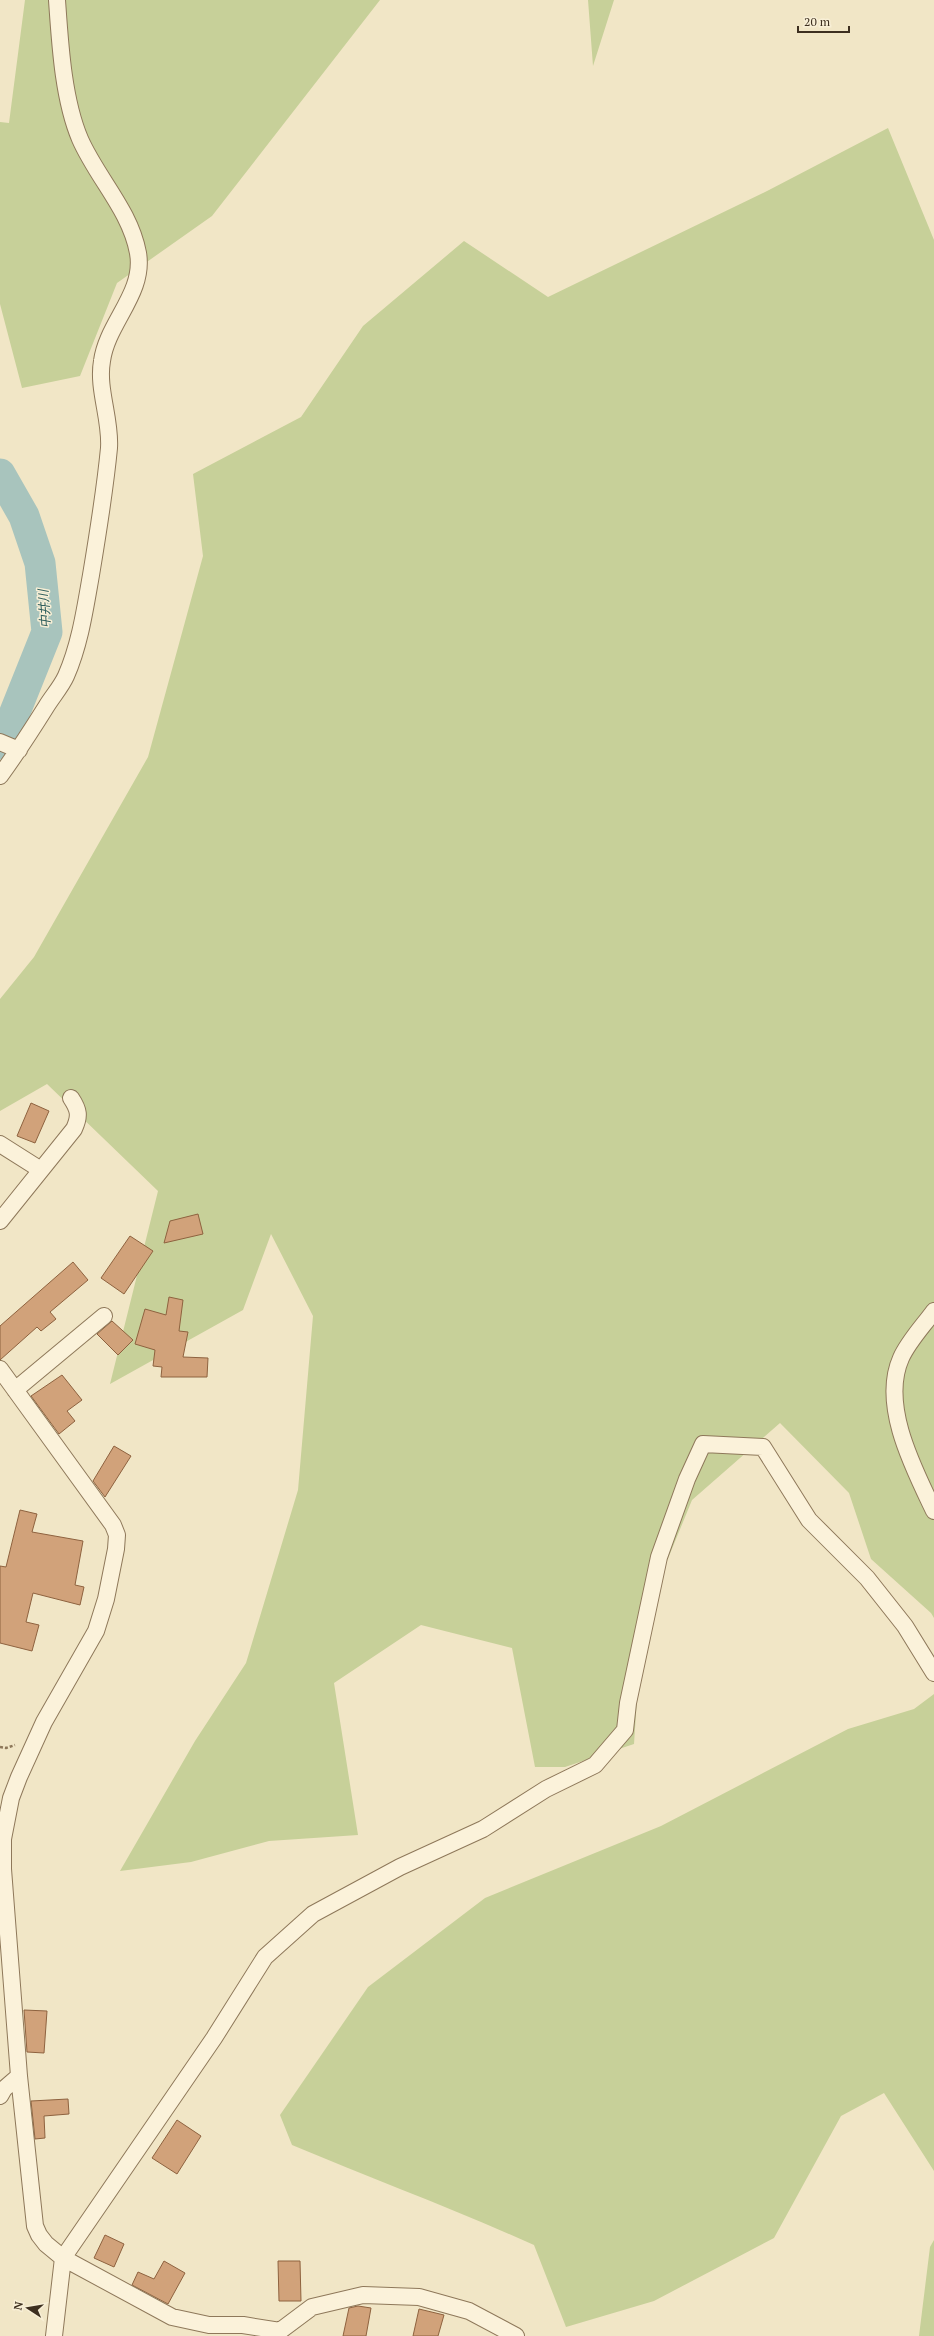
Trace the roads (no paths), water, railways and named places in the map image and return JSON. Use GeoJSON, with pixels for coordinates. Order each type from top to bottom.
{"type":"FeatureCollection","features":[{"type":"Feature","properties":{"kind":"street"},"geometry":{"type":"LineString","coordinates":[[0,776],[9,746],[66,676],[82,624],[98,533],[109,445],[101,364],[104,348],[111,331],[134,290],[139,274],[139,256],[134,236],[116,198],[80,139],[69,100],[60,36],[57,0]]}},
{"type":"Feature","properties":{"kind":"street"},"geometry":{"type":"LineString","coordinates":[[0,1222],[74,1129],[79,1119],[78,1108],[71,1098]]}},
{"type":"Feature","properties":{"kind":"street"},"geometry":{"type":"LineString","coordinates":[[0,1144],[41,1170]]}},
{"type":"Feature","properties":{"kind":"street"},"geometry":{"type":"LineString","coordinates":[[934,1311],[901,1358],[894,1384],[899,1426],[910,1460],[934,1512]]}},
{"type":"Feature","properties":{"kind":"street"},"geometry":{"type":"LineString","coordinates":[[15,1390],[104,1316]]}},
{"type":"Feature","properties":{"kind":"street"},"geometry":{"type":"LineString","coordinates":[[0,1369],[114,1525],[117,1535],[106,1599],[96,1630],[44,1722],[19,1777],[11,1798],[3,1839],[3,1869],[20,2076],[36,2226],[39,2235],[46,2244],[63,2258],[172,2317],[209,2325],[243,2325],[280,2334],[312,2307],[362,2295],[419,2297],[469,2311],[516,2336]]}},
{"type":"Feature","properties":{"kind":"street"},"geometry":{"type":"LineString","coordinates":[[54,2336],[63,2258],[214,2038],[265,1957],[313,1914],[400,1867],[483,1829],[546,1789],[595,1765],[624,1730],[628,1703],[659,1557],[687,1479],[703,1444],[763,1447],[809,1520],[867,1578],[905,1626],[934,1673]]}},
{"type":"Feature","properties":{"kind":"street"},"geometry":{"type":"LineString","coordinates":[[0,2096],[4,2089],[20,2076]]}},
{"type":"Feature","properties":{"kind":"waterway","name":"中井川"},"geometry":{"type":"LineString","coordinates":[[0,474],[24,516],[40,563],[47,632],[7,732],[0,744]]}}]}
